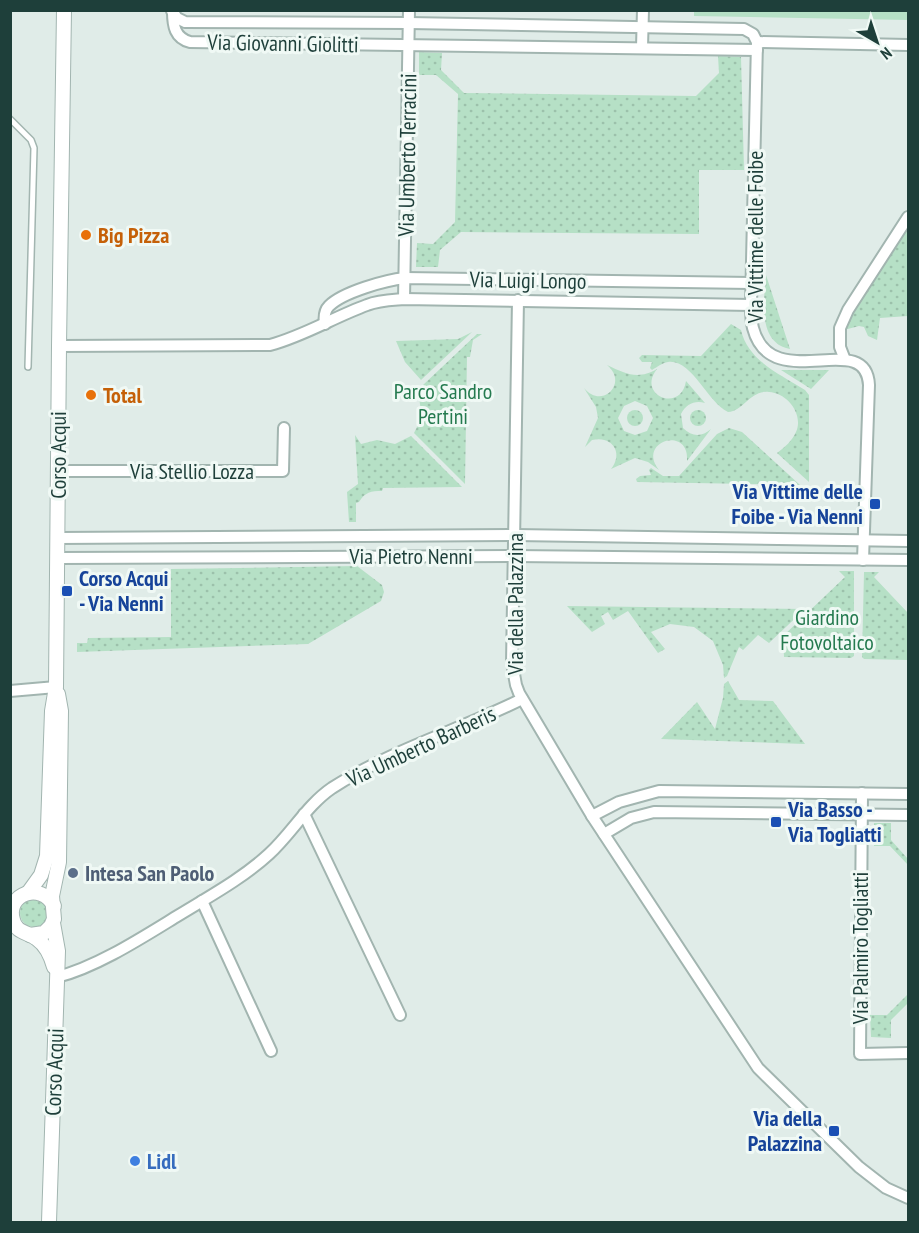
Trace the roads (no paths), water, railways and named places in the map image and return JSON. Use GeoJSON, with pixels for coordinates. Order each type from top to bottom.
{"type":"FeatureCollection","features":[{"type":"Feature","properties":{"kind":"street","name":"Corso Acqui"},"geometry":{"type":"LineString","coordinates":[[28,892],[42,875],[47,856],[51,711],[56,687],[64,10]]}},
{"type":"Feature","properties":{"kind":"street","name":"Via Giovanni Giolitti"},"geometry":{"type":"LineString","coordinates":[[757,44],[753,34],[744,29],[409,23],[185,22],[177,18],[172,10],[175,30],[187,42],[642,47],[757,44],[909,45]]}},
{"type":"Feature","properties":{"kind":"street","name":"Via Umberto Terracini"},"geometry":{"type":"LineString","coordinates":[[404,299],[409,10]]}},
{"type":"Feature","properties":{"kind":"street"},"geometry":{"type":"LineString","coordinates":[[642,47],[643,10]]}},
{"type":"Feature","properties":{"kind":"street","name":"Via Vittime delle Foibe"},"geometry":{"type":"LineString","coordinates":[[757,44],[752,326],[760,343],[776,357],[792,361],[845,360]]}},
{"type":"Feature","properties":{"kind":"street"},"geometry":{"type":"LineString","coordinates":[[863,560],[868,377],[861,364],[845,360],[840,347],[840,328],[848,310],[909,217]]}},
{"type":"Feature","properties":{"kind":"street","name":"Via Luigi Longo"},"geometry":{"type":"LineString","coordinates":[[324,324],[323,316],[328,307],[340,299],[394,279],[751,283]]}},
{"type":"Feature","properties":{"kind":"street","name":"Via Luigi Longo"},"geometry":{"type":"LineString","coordinates":[[59,346],[262,346],[291,339],[368,304],[383,300],[518,300],[751,305]]}},
{"type":"Feature","properties":{"kind":"street","name":"Via della Palazzina"},"geometry":{"type":"LineString","coordinates":[[518,300],[512,663],[516,685],[522,699],[592,816],[758,1068],[859,1167],[877,1182],[909,1198]]}},
{"type":"Feature","properties":{"kind":"street","name":"Via Stellio Lozza"},"geometry":{"type":"LineString","coordinates":[[58,471],[283,471],[284,428]]}},
{"type":"Feature","properties":{"kind":"street","name":"Via Pietro Nenni"},"geometry":{"type":"LineString","coordinates":[[58,538],[515,535],[909,541]]}},
{"type":"Feature","properties":{"kind":"street","name":"Via Pietro Nenni"},"geometry":{"type":"LineString","coordinates":[[58,558],[514,556],[909,560]]}},
{"type":"Feature","properties":{"kind":"street"},"geometry":{"type":"LineString","coordinates":[[10,691],[56,687],[61,711],[59,862],[53,891],[55,912],[53,923],[44,933],[30,935]]}},
{"type":"Feature","properties":{"kind":"street","name":"Via Umberto Barberis"},"geometry":{"type":"LineString","coordinates":[[57,977],[85,967],[153,930],[243,874],[265,857],[304,814],[331,789],[368,767],[522,699]]}},
{"type":"Feature","properties":{"kind":"street"},"geometry":{"type":"LineString","coordinates":[[592,816],[626,799],[659,791],[909,794]]}},
{"type":"Feature","properties":{"kind":"street","name":"Via Palmiro Togliatti"},"geometry":{"type":"LineString","coordinates":[[862,793],[860,1054],[909,1053]]}},
{"type":"Feature","properties":{"kind":"street"},"geometry":{"type":"LineString","coordinates":[[604,834],[631,818],[654,812],[909,815]]}},
{"type":"Feature","properties":{"kind":"street"},"geometry":{"type":"LineString","coordinates":[[304,814],[400,1015]]}},
{"type":"Feature","properties":{"kind":"street"},"geometry":{"type":"LineString","coordinates":[[54,906],[42,893],[28,892],[18,898],[12,908],[12,918],[14,928],[40,941],[48,951],[57,977]]}},
{"type":"Feature","properties":{"kind":"street"},"geometry":{"type":"LineString","coordinates":[[202,901],[271,1052]]}},
{"type":"Feature","properties":{"kind":"street","name":"Corso Acqui"},"geometry":{"type":"LineString","coordinates":[[49,1222],[58,951],[53,923]]}},
{"type":"Feature","properties":{"kind":"lane"},"geometry":{"type":"LineString","coordinates":[[10,119],[31,140],[34,148],[28,367]]}},
{"type":"Feature","properties":{"kind":"place","name":"Big Pizza"},"geometry":{"type":"Point","coordinates":[86,235]}},
{"type":"Feature","properties":{"kind":"place","name":"Total"},"geometry":{"type":"Point","coordinates":[91,395]}},
{"type":"Feature","properties":{"kind":"place","name":"Via Vittime delle Foibe - Via Nenni"},"geometry":{"type":"Point","coordinates":[875,504]}},
{"type":"Feature","properties":{"kind":"place","name":"Corso Acqui - Via Nenni"},"geometry":{"type":"Point","coordinates":[67,591]}},
{"type":"Feature","properties":{"kind":"place","name":"Via Basso - Via Togliatti"},"geometry":{"type":"Point","coordinates":[776,822]}},
{"type":"Feature","properties":{"kind":"place","name":"Intesa San Paolo"},"geometry":{"type":"Point","coordinates":[73,873]}},
{"type":"Feature","properties":{"kind":"place","name":"Via della Palazzina"},"geometry":{"type":"Point","coordinates":[834,1131]}},
{"type":"Feature","properties":{"kind":"place","name":"Lidl"},"geometry":{"type":"Point","coordinates":[135,1161]}},
{"type":"Feature","properties":{"kind":"park label","name":"Parco Sandro Pertini"},"geometry":{"type":"Point","coordinates":[443,404]}},
{"type":"Feature","properties":{"kind":"park label","name":"Giardino Fotovoltaico"},"geometry":{"type":"Point","coordinates":[827,630]}}]}
